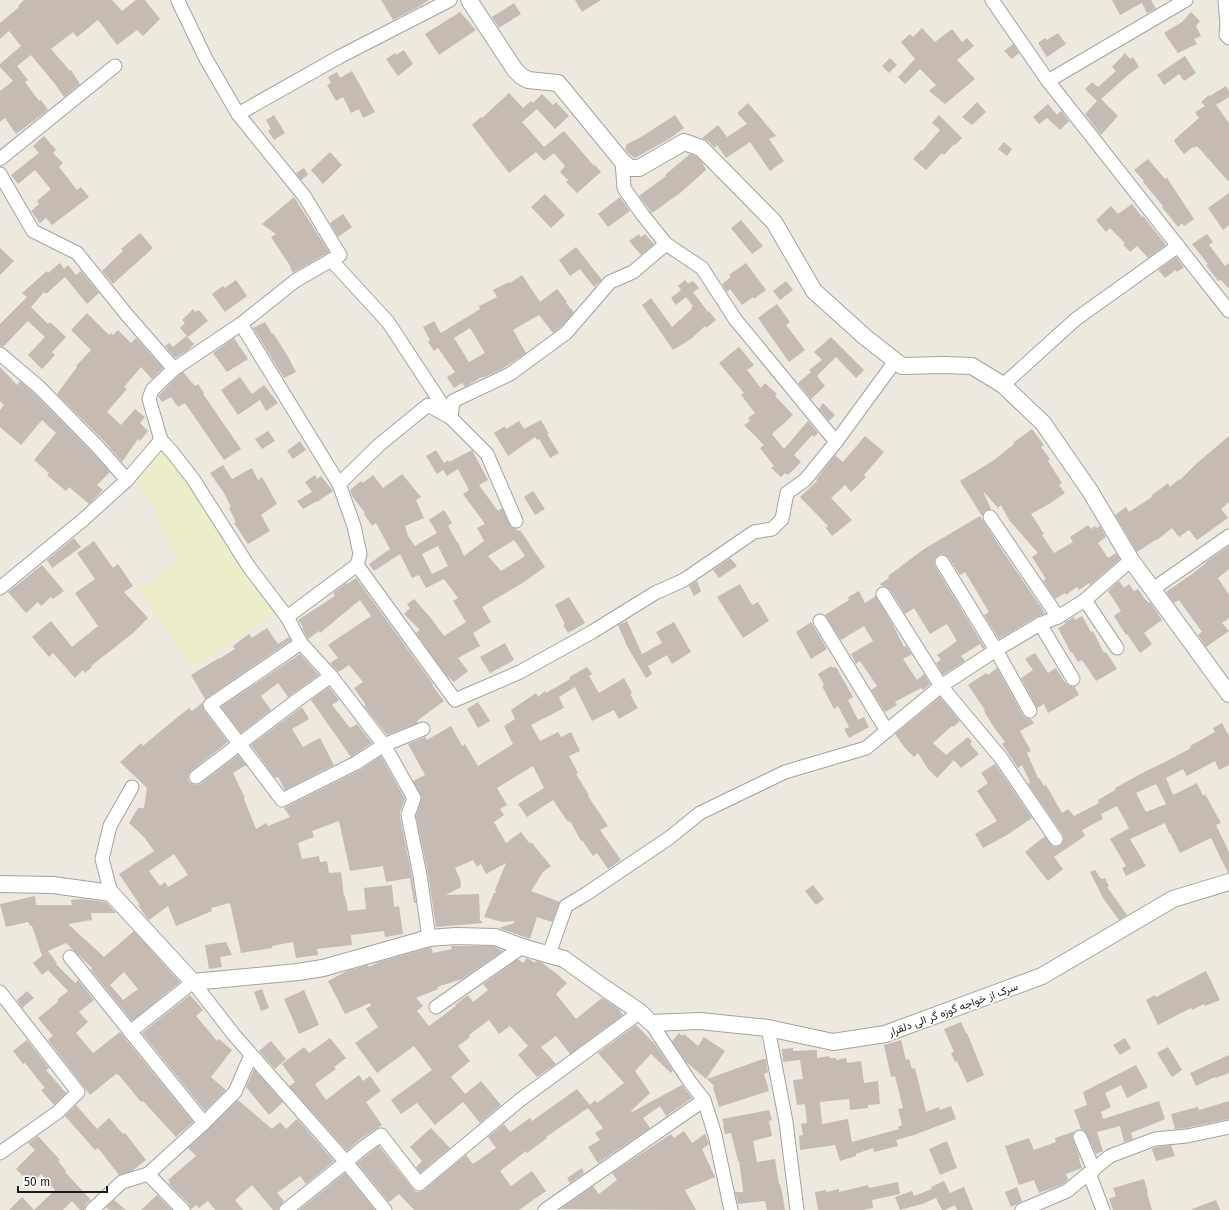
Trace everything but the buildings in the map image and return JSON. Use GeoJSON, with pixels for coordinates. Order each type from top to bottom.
{"type":"FeatureCollection","features":[{"type":"Feature","properties":{"kind":"street"},"geometry":{"type":"LineString","coordinates":[[238,114],[339,57],[450,0]]}},
{"type":"Feature","properties":{"kind":"street"},"geometry":{"type":"LineString","coordinates":[[469,0],[515,70],[528,80],[558,83],[622,161],[630,168],[639,168],[684,142],[701,148],[774,222],[814,291],[865,337],[902,366],[972,366],[1003,385],[1043,423],[1090,491],[1131,560],[1229,694]]}},
{"type":"Feature","properties":{"kind":"street"},"geometry":{"type":"LineString","coordinates":[[992,0],[1048,81],[1229,312]]}},
{"type":"Feature","properties":{"kind":"street"},"geometry":{"type":"LineString","coordinates":[[1048,81],[1186,0]]}},
{"type":"Feature","properties":{"kind":"street"},"geometry":{"type":"LineString","coordinates":[[1225,0],[1227,25],[1226,35],[1229,38]]}},
{"type":"Feature","properties":{"kind":"street"},"geometry":{"type":"LineString","coordinates":[[178,1],[206,59],[238,114],[305,197],[340,255],[295,281],[241,324],[174,369],[152,390],[149,399],[161,440],[193,479],[249,567],[287,617],[301,643],[332,676],[384,746],[414,798],[408,815],[420,875],[428,938]]}},
{"type":"Feature","properties":{"kind":"street"},"geometry":{"type":"LineString","coordinates":[[0,159],[116,66]]}},
{"type":"Feature","properties":{"kind":"street"},"geometry":{"type":"LineString","coordinates":[[622,161],[624,188],[642,214],[666,244],[702,268],[735,319],[836,442]]}},
{"type":"Feature","properties":{"kind":"street"},"geometry":{"type":"LineString","coordinates":[[0,174],[32,231],[77,253],[127,315],[174,369]]}},
{"type":"Feature","properties":{"kind":"street"},"geometry":{"type":"LineString","coordinates":[[451,418],[453,401],[510,374],[566,333],[610,282],[634,272],[666,244]]}},
{"type":"Feature","properties":{"kind":"street"},"geometry":{"type":"LineString","coordinates":[[1003,385],[1076,319],[1178,246]]}},
{"type":"Feature","properties":{"kind":"street"},"geometry":{"type":"LineString","coordinates":[[331,260],[388,322],[451,418],[487,454],[516,521]]}},
{"type":"Feature","properties":{"kind":"street"},"geometry":{"type":"LineString","coordinates":[[241,324],[339,484],[354,526],[360,554],[357,565],[287,617]]}},
{"type":"Feature","properties":{"kind":"street"},"geometry":{"type":"LineString","coordinates":[[0,354],[39,387],[98,447],[127,480]]}},
{"type":"Feature","properties":{"kind":"street"},"geometry":{"type":"LineString","coordinates":[[357,565],[455,700],[520,672],[592,632],[655,593],[684,580],[754,532],[772,528],[782,519],[787,493],[805,480],[836,442],[896,360]]}},
{"type":"Feature","properties":{"kind":"street"},"geometry":{"type":"LineString","coordinates":[[339,484],[379,445],[428,405],[451,418]]}},
{"type":"Feature","properties":{"kind":"street"},"geometry":{"type":"LineString","coordinates":[[0,588],[84,519],[127,480],[161,440]]}},
{"type":"Feature","properties":{"kind":"street"},"geometry":{"type":"LineString","coordinates":[[990,517],[1058,617]]}},
{"type":"Feature","properties":{"kind":"street"},"geometry":{"type":"LineString","coordinates":[[1153,590],[1229,536]]}},
{"type":"Feature","properties":{"kind":"street"},"geometry":{"type":"LineString","coordinates":[[549,954],[566,906],[669,838],[700,813],[785,772],[866,748],[941,686],[996,650],[1040,624],[1058,617],[1085,600],[1131,560]]}},
{"type":"Feature","properties":{"kind":"street"},"geometry":{"type":"LineString","coordinates":[[942,562],[996,650],[1030,711]]}},
{"type":"Feature","properties":{"kind":"street"},"geometry":{"type":"LineString","coordinates":[[883,594],[941,686],[1001,758],[1056,839]]}},
{"type":"Feature","properties":{"kind":"street"},"geometry":{"type":"LineString","coordinates":[[1085,600],[1117,648]]}},
{"type":"Feature","properties":{"kind":"street"},"geometry":{"type":"LineString","coordinates":[[820,621],[887,731]]}},
{"type":"Feature","properties":{"kind":"street"},"geometry":{"type":"LineString","coordinates":[[1040,624],[1073,679]]}},
{"type":"Feature","properties":{"kind":"street"},"geometry":{"type":"LineString","coordinates":[[301,643],[210,705],[282,800],[356,763],[384,746],[423,729]]}},
{"type":"Feature","properties":{"kind":"street"},"geometry":{"type":"LineString","coordinates":[[196,777],[296,701],[332,676]]}},
{"type":"Feature","properties":{"kind":"street"},"geometry":{"type":"LineString","coordinates":[[132,787],[110,826],[102,859],[111,893],[193,982],[251,1055],[346,1162],[385,1210]]}},
{"type":"Feature","properties":{"kind":"street","name":"سرک از خواجه گوزه گر الی دلقرار"},"geometry":{"type":"LineString","coordinates":[[646,1018],[700,1021],[768,1028],[833,1042],[885,1034],[1042,976],[1173,899],[1229,882]]}},
{"type":"Feature","properties":{"kind":"street"},"geometry":{"type":"LineString","coordinates":[[0,884],[53,885],[111,893]]}},
{"type":"Feature","properties":{"kind":"street"},"geometry":{"type":"LineString","coordinates":[[130,1032],[193,982],[298,972],[323,968],[428,938],[456,936],[494,937],[522,948],[564,959],[646,1018],[704,1100],[715,1135],[731,1210]]}},
{"type":"Feature","properties":{"kind":"street"},"geometry":{"type":"LineString","coordinates":[[436,1007],[522,948]]}},
{"type":"Feature","properties":{"kind":"street"},"geometry":{"type":"LineString","coordinates":[[70,957],[204,1123]]}},
{"type":"Feature","properties":{"kind":"street"},"geometry":{"type":"LineString","coordinates":[[0,992],[5,1007],[78,1092],[58,1112],[0,1153]]}},
{"type":"Feature","properties":{"kind":"street"},"geometry":{"type":"LineString","coordinates":[[286,1210],[364,1146],[381,1134],[418,1184],[520,1100],[646,1018]]}},
{"type":"Feature","properties":{"kind":"street"},"geometry":{"type":"LineString","coordinates":[[768,1028],[786,1122],[797,1210]]}},
{"type":"Feature","properties":{"kind":"street"},"geometry":{"type":"LineString","coordinates":[[92,1210],[122,1182],[148,1174],[204,1123],[234,1092],[251,1055]]}},
{"type":"Feature","properties":{"kind":"street"},"geometry":{"type":"LineString","coordinates":[[545,1210],[704,1100]]}},
{"type":"Feature","properties":{"kind":"street"},"geometry":{"type":"LineString","coordinates":[[1022,1210],[1068,1192],[1110,1156],[1155,1139],[1187,1136],[1229,1127]]}},
{"type":"Feature","properties":{"kind":"street"},"geometry":{"type":"LineString","coordinates":[[1080,1137],[1103,1210]]}},
{"type":"Feature","properties":{"kind":"street"},"geometry":{"type":"LineString","coordinates":[[148,1174],[183,1210]]}},
{"type":"Feature","properties":{"kind":"green space"},"geometry":{"type":"Polygon","coordinates":[[[161,449],[198,495],[249,579],[277,613],[193,667],[138,590],[181,562],[164,534],[151,501],[134,479],[161,449]]]}}]}
